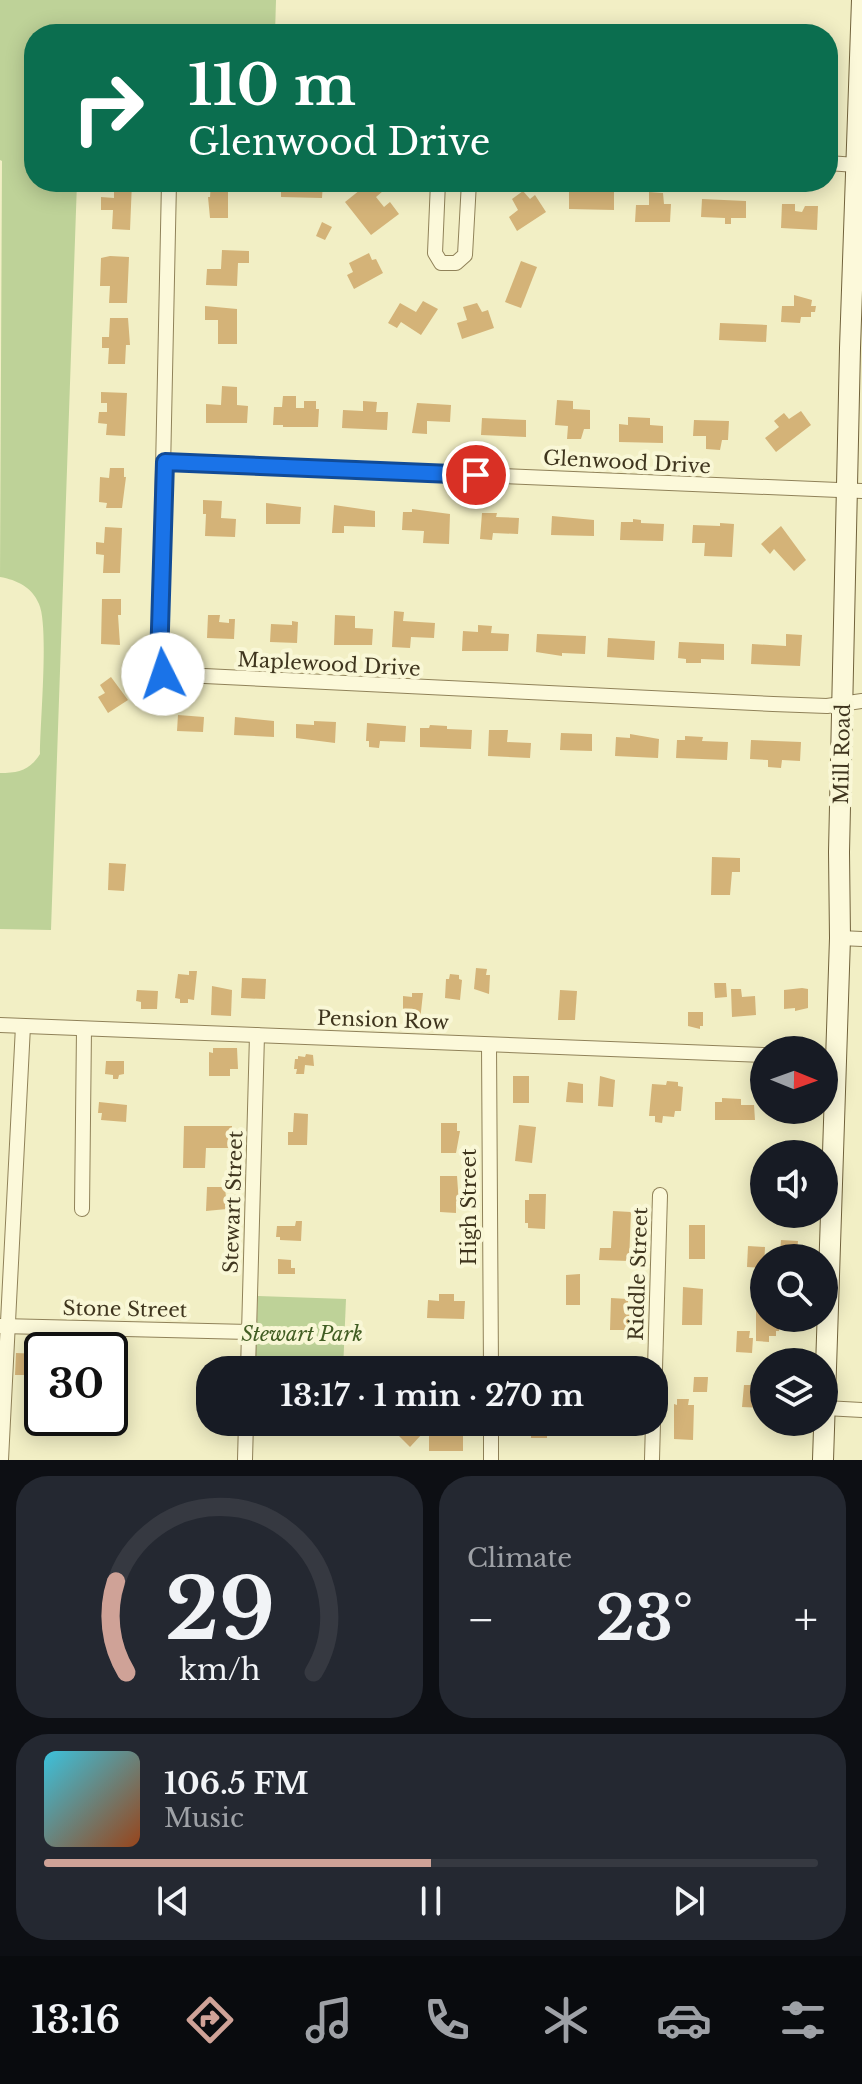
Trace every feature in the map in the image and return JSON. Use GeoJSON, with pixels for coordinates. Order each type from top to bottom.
{"type":"FeatureCollection","features":[{"type":"Feature","properties":{"kind":"street","name":"Mill Road"},"geometry":{"type":"LineString","coordinates":[[831,1036],[840,938],[853,703],[856,165],[862,0]]}},
{"type":"Feature","properties":{"kind":"street"},"geometry":{"type":"LineString","coordinates":[[838,164],[856,165]]}},
{"type":"Feature","properties":{"kind":"street","name":"Maplewood Drive"},"geometry":{"type":"LineString","coordinates":[[169,192],[159,662],[163,674],[773,704],[853,703]]}},
{"type":"Feature","properties":{"kind":"street"},"geometry":{"type":"LineString","coordinates":[[438,192],[435,253],[441,263],[456,263],[465,255],[468,192]]}},
{"type":"Feature","properties":{"kind":"street","name":"Glenwood Drive"},"geometry":{"type":"LineString","coordinates":[[165,462],[855,491]]}},
{"type":"Feature","properties":{"kind":"street"},"geometry":{"type":"LineString","coordinates":[[840,938],[862,939]]}},
{"type":"Feature","properties":{"kind":"street","name":"Pension Row"},"geometry":{"type":"LineString","coordinates":[[0,1025],[750,1054]]}},
{"type":"Feature","properties":{"kind":"street"},"geometry":{"type":"LineString","coordinates":[[1,1460],[4,1326],[23,1026]]}},
{"type":"Feature","properties":{"kind":"street"},"geometry":{"type":"LineString","coordinates":[[82,1209],[84,1029]]}},
{"type":"Feature","properties":{"kind":"street","name":"Stewart Street"},"geometry":{"type":"LineString","coordinates":[[248,1356],[257,1035]]}},
{"type":"Feature","properties":{"kind":"street","name":"High Street"},"geometry":{"type":"LineString","coordinates":[[489,1045],[491,1356]]}},
{"type":"Feature","properties":{"kind":"street","name":"Mill Road"},"geometry":{"type":"LineString","coordinates":[[826,1348],[828,1124]]}},
{"type":"Feature","properties":{"kind":"street","name":"Riddle Street"},"geometry":{"type":"LineString","coordinates":[[655,1356],[660,1195]]}},
{"type":"Feature","properties":{"kind":"street","name":"Stone Street"},"geometry":{"type":"LineString","coordinates":[[4,1326],[249,1332]]}},
{"type":"Feature","properties":{"kind":"street"},"geometry":{"type":"LineString","coordinates":[[838,1409],[862,1410]]}},
{"type":"Feature","properties":{"kind":"street"},"geometry":{"type":"LineString","coordinates":[[245,1460],[246,1436]]}},
{"type":"Feature","properties":{"kind":"street"},"geometry":{"type":"LineString","coordinates":[[491,1436],[491,1460]]}},
{"type":"Feature","properties":{"kind":"street"},"geometry":{"type":"LineString","coordinates":[[652,1460],[653,1436]]}},
{"type":"Feature","properties":{"kind":"street","name":"Mill Road"},"geometry":{"type":"LineString","coordinates":[[823,1460],[824,1436]]}},
{"type":"Feature","properties":{"kind":"green space"},"geometry":{"type":"Polygon","coordinates":[[[0,0],[276,0],[275,24],[24,24],[24,192],[77,192],[51,930],[0,929],[0,773],[23,770],[40,754],[44,653],[42,615],[36,598],[23,585],[0,577],[0,0]]]}},
{"type":"Feature","properties":{"kind":"green space","name":"Stewart Park"},"geometry":{"type":"Polygon","coordinates":[[[258,1296],[346,1299],[344,1356],[256,1356],[258,1296]]]}},
{"type":"Feature","properties":{"kind":"building"},"geometry":{"type":"Polygon","coordinates":[[[114,192],[132,192],[130,230],[112,229],[113,210],[101,210],[101,197],[114,198],[114,192]]]}},
{"type":"Feature","properties":{"kind":"building"},"geometry":{"type":"Polygon","coordinates":[[[210,192],[228,192],[228,218],[210,218],[210,192]]]}},
{"type":"Feature","properties":{"kind":"building"},"geometry":{"type":"Polygon","coordinates":[[[281,192],[322,192],[322,198],[281,197],[281,192]]]}},
{"type":"Feature","properties":{"kind":"building"},"geometry":{"type":"Polygon","coordinates":[[[358,192],[382,192],[376,197],[384,207],[390,202],[399,214],[371,235],[345,202],[358,192]]]}},
{"type":"Feature","properties":{"kind":"building"},"geometry":{"type":"Polygon","coordinates":[[[522,192],[530,199],[535,195],[546,212],[517,231],[509,217],[518,210],[512,199],[522,192]]]}},
{"type":"Feature","properties":{"kind":"building"},"geometry":{"type":"Polygon","coordinates":[[[569,192],[614,192],[614,210],[569,209],[569,192]]]}},
{"type":"Feature","properties":{"kind":"building"},"geometry":{"type":"Polygon","coordinates":[[[649,192],[663,193],[664,204],[671,204],[670,222],[635,222],[636,205],[649,205],[649,192]]]}},
{"type":"Feature","properties":{"kind":"building"},"geometry":{"type":"Polygon","coordinates":[[[702,199],[746,201],[746,218],[731,218],[731,224],[725,224],[725,218],[701,217],[702,199]]]}},
{"type":"Feature","properties":{"kind":"building"},"geometry":{"type":"Polygon","coordinates":[[[782,204],[795,204],[795,211],[802,212],[805,206],[818,206],[817,230],[781,228],[782,204]]]}},
{"type":"Feature","properties":{"kind":"building"},"geometry":{"type":"Polygon","coordinates":[[[322,222],[332,227],[325,240],[316,236],[322,222]]]}},
{"type":"Feature","properties":{"kind":"building"},"geometry":{"type":"Polygon","coordinates":[[[222,250],[249,251],[249,263],[238,263],[237,286],[206,285],[207,269],[221,269],[222,250]]]}},
{"type":"Feature","properties":{"kind":"building"},"geometry":{"type":"Polygon","coordinates":[[[369,253],[383,273],[354,289],[347,275],[353,272],[349,263],[369,253]]]}},
{"type":"Feature","properties":{"kind":"building"},"geometry":{"type":"Polygon","coordinates":[[[129,257],[127,303],[109,303],[110,286],[100,286],[101,258],[129,257]]]}},
{"type":"Feature","properties":{"kind":"building"},"geometry":{"type":"Polygon","coordinates":[[[521,261],[537,267],[521,308],[505,302],[521,261]]]}},
{"type":"Feature","properties":{"kind":"building"},"geometry":{"type":"Polygon","coordinates":[[[794,295],[812,300],[811,306],[816,306],[815,312],[811,312],[811,317],[801,317],[800,323],[781,322],[782,306],[794,306],[794,295]]]}},
{"type":"Feature","properties":{"kind":"building"},"geometry":{"type":"Polygon","coordinates":[[[423,301],[438,309],[421,335],[401,322],[397,328],[388,323],[400,303],[416,312],[423,301]]]}},
{"type":"Feature","properties":{"kind":"building"},"geometry":{"type":"Polygon","coordinates":[[[477,303],[482,312],[488,310],[494,328],[462,339],[457,323],[467,320],[463,307],[477,303]]]}},
{"type":"Feature","properties":{"kind":"building"},"geometry":{"type":"Polygon","coordinates":[[[205,306],[237,309],[237,344],[218,344],[218,320],[205,320],[205,306]]]}},
{"type":"Feature","properties":{"kind":"building"},"geometry":{"type":"Polygon","coordinates":[[[110,318],[128,318],[130,345],[126,345],[125,364],[108,364],[109,348],[102,348],[102,337],[109,337],[110,318]]]}},
{"type":"Feature","properties":{"kind":"building"},"geometry":{"type":"Polygon","coordinates":[[[720,323],[767,325],[766,342],[719,340],[720,323]]]}},
{"type":"Feature","properties":{"kind":"building"},"geometry":{"type":"Polygon","coordinates":[[[222,386],[237,387],[237,405],[248,406],[247,423],[206,423],[206,404],[221,405],[222,386]]]}},
{"type":"Feature","properties":{"kind":"building"},"geometry":{"type":"Polygon","coordinates":[[[101,392],[127,393],[125,436],[106,435],[107,424],[98,423],[99,412],[107,412],[107,403],[101,403],[101,392]]]}},
{"type":"Feature","properties":{"kind":"building"},"geometry":{"type":"Polygon","coordinates":[[[283,396],[296,396],[296,408],[304,408],[304,401],[316,401],[318,427],[273,425],[274,407],[282,407],[283,396]]]}},
{"type":"Feature","properties":{"kind":"building"},"geometry":{"type":"Polygon","coordinates":[[[557,400],[573,401],[573,409],[590,410],[590,429],[584,429],[581,439],[567,439],[568,426],[555,425],[557,400]]]}},
{"type":"Feature","properties":{"kind":"building"},"geometry":{"type":"Polygon","coordinates":[[[363,401],[377,402],[376,412],[388,412],[387,430],[342,428],[343,410],[363,411],[363,401]]]}},
{"type":"Feature","properties":{"kind":"building"},"geometry":{"type":"Polygon","coordinates":[[[417,403],[451,405],[450,422],[427,421],[427,434],[412,433],[417,403]]]}},
{"type":"Feature","properties":{"kind":"building"},"geometry":{"type":"Polygon","coordinates":[[[801,411],[811,425],[776,452],[765,438],[779,427],[774,421],[784,413],[789,419],[801,411]]]}},
{"type":"Feature","properties":{"kind":"building"},"geometry":{"type":"Polygon","coordinates":[[[628,417],[650,418],[650,425],[663,426],[663,443],[619,442],[619,424],[628,425],[628,417]]]}},
{"type":"Feature","properties":{"kind":"building"},"geometry":{"type":"Polygon","coordinates":[[[482,418],[526,420],[526,437],[481,435],[482,418]]]}},
{"type":"Feature","properties":{"kind":"building"},"geometry":{"type":"Polygon","coordinates":[[[694,420],[729,421],[728,440],[722,440],[720,450],[706,449],[706,436],[693,436],[694,420]]]}},
{"type":"Feature","properties":{"kind":"building"},"geometry":{"type":"Polygon","coordinates":[[[110,468],[124,468],[126,477],[122,508],[106,508],[107,503],[99,502],[100,477],[109,478],[110,468]]]}},
{"type":"Feature","properties":{"kind":"building"},"geometry":{"type":"Polygon","coordinates":[[[203,500],[222,501],[221,518],[236,519],[235,537],[205,536],[203,500]]]}},
{"type":"Feature","properties":{"kind":"building"},"geometry":{"type":"Polygon","coordinates":[[[266,503],[301,507],[300,524],[266,524],[266,503]]]}},
{"type":"Feature","properties":{"kind":"building"},"geometry":{"type":"Polygon","coordinates":[[[334,505],[375,511],[375,527],[344,526],[344,533],[332,533],[334,505]]]}},
{"type":"Feature","properties":{"kind":"building"},"geometry":{"type":"Polygon","coordinates":[[[412,509],[450,514],[449,544],[423,543],[424,531],[402,530],[403,512],[412,512],[412,509]]]}},
{"type":"Feature","properties":{"kind":"building"},"geometry":{"type":"Polygon","coordinates":[[[482,513],[519,518],[518,534],[493,533],[492,540],[480,539],[482,513]]]}},
{"type":"Feature","properties":{"kind":"building"},"geometry":{"type":"Polygon","coordinates":[[[552,516],[594,520],[594,536],[551,535],[552,516]]]}},
{"type":"Feature","properties":{"kind":"building"},"geometry":{"type":"Polygon","coordinates":[[[633,519],[641,520],[641,523],[664,524],[663,541],[620,540],[621,522],[633,522],[633,519]]]}},
{"type":"Feature","properties":{"kind":"building"},"geometry":{"type":"Polygon","coordinates":[[[720,523],[734,524],[732,557],[704,556],[705,543],[692,543],[693,525],[720,526],[720,523]]]}},
{"type":"Feature","properties":{"kind":"building"},"geometry":{"type":"Polygon","coordinates":[[[781,526],[806,560],[794,571],[774,549],[770,554],[761,544],[781,526]]]}},
{"type":"Feature","properties":{"kind":"building"},"geometry":{"type":"Polygon","coordinates":[[[105,527],[122,528],[120,573],[103,573],[104,555],[96,554],[96,542],[104,543],[105,527]]]}},
{"type":"Feature","properties":{"kind":"building"},"geometry":{"type":"Polygon","coordinates":[[[102,599],[121,599],[121,615],[118,615],[120,645],[101,644],[102,599]]]}},
{"type":"Feature","properties":{"kind":"building"},"geometry":{"type":"Polygon","coordinates":[[[394,611],[404,612],[403,621],[435,623],[434,638],[411,637],[410,648],[392,647],[394,611]]]}},
{"type":"Feature","properties":{"kind":"building"},"geometry":{"type":"Polygon","coordinates":[[[208,615],[220,615],[219,622],[229,623],[229,619],[235,619],[234,639],[207,638],[208,615]]]}},
{"type":"Feature","properties":{"kind":"building"},"geometry":{"type":"Polygon","coordinates":[[[335,615],[355,616],[355,628],[373,629],[372,645],[334,645],[335,615]]]}},
{"type":"Feature","properties":{"kind":"building"},"geometry":{"type":"Polygon","coordinates":[[[292,621],[298,622],[297,643],[270,642],[271,624],[292,625],[292,621]]]}},
{"type":"Feature","properties":{"kind":"building"},"geometry":{"type":"Polygon","coordinates":[[[478,625],[492,626],[491,633],[509,634],[508,651],[462,651],[463,631],[478,632],[478,625]]]}},
{"type":"Feature","properties":{"kind":"building"},"geometry":{"type":"Polygon","coordinates":[[[537,634],[586,636],[585,654],[562,653],[562,656],[536,652],[537,634]]]}},
{"type":"Feature","properties":{"kind":"building"},"geometry":{"type":"Polygon","coordinates":[[[786,634],[802,635],[800,666],[751,664],[752,644],[786,646],[786,634]]]}},
{"type":"Feature","properties":{"kind":"building"},"geometry":{"type":"Polygon","coordinates":[[[608,638],[655,641],[654,660],[607,657],[608,638]]]}},
{"type":"Feature","properties":{"kind":"building"},"geometry":{"type":"Polygon","coordinates":[[[679,642],[724,644],[724,660],[701,659],[701,663],[686,663],[686,659],[678,658],[679,642]]]}},
{"type":"Feature","properties":{"kind":"building"},"geometry":{"type":"Polygon","coordinates":[[[111,677],[128,700],[108,713],[98,697],[105,693],[100,685],[111,677]]]}},
{"type":"Feature","properties":{"kind":"building"},"geometry":{"type":"Polygon","coordinates":[[[178,715],[204,717],[203,732],[177,731],[178,715]]]}},
{"type":"Feature","properties":{"kind":"building"},"geometry":{"type":"Polygon","coordinates":[[[235,717],[274,721],[274,737],[234,735],[235,717]]]}},
{"type":"Feature","properties":{"kind":"building"},"geometry":{"type":"Polygon","coordinates":[[[314,721],[336,722],[335,743],[296,738],[296,724],[314,725],[314,721]]]}},
{"type":"Feature","properties":{"kind":"building"},"geometry":{"type":"Polygon","coordinates":[[[367,723],[406,726],[405,742],[380,741],[379,748],[369,747],[369,741],[366,741],[367,723]]]}},
{"type":"Feature","properties":{"kind":"building"},"geometry":{"type":"Polygon","coordinates":[[[430,725],[472,730],[471,749],[420,747],[420,728],[429,728],[430,725]]]}},
{"type":"Feature","properties":{"kind":"building"},"geometry":{"type":"Polygon","coordinates":[[[489,730],[508,730],[507,742],[531,743],[530,758],[488,756],[489,730]]]}},
{"type":"Feature","properties":{"kind":"building"},"geometry":{"type":"Polygon","coordinates":[[[561,733],[592,734],[592,751],[560,750],[561,733]]]}},
{"type":"Feature","properties":{"kind":"building"},"geometry":{"type":"Polygon","coordinates":[[[630,734],[659,739],[658,758],[615,756],[616,737],[630,738],[630,734]]]}},
{"type":"Feature","properties":{"kind":"building"},"geometry":{"type":"Polygon","coordinates":[[[685,736],[703,737],[702,741],[728,742],[727,760],[676,758],[677,740],[685,740],[685,736]]]}},
{"type":"Feature","properties":{"kind":"building"},"geometry":{"type":"Polygon","coordinates":[[[751,740],[801,742],[800,761],[782,760],[781,768],[768,767],[768,760],[750,759],[751,740]]]}},
{"type":"Feature","properties":{"kind":"building"},"geometry":{"type":"Polygon","coordinates":[[[712,857],[740,858],[740,872],[732,872],[730,895],[711,895],[712,857]]]}},
{"type":"Feature","properties":{"kind":"building"},"geometry":{"type":"Polygon","coordinates":[[[109,863],[126,864],[124,891],[108,890],[109,863]]]}},
{"type":"Feature","properties":{"kind":"building"},"geometry":{"type":"Polygon","coordinates":[[[476,968],[487,969],[486,975],[490,975],[489,994],[474,989],[476,968]]]}},
{"type":"Feature","properties":{"kind":"building"},"geometry":{"type":"Polygon","coordinates":[[[189,971],[197,971],[194,1000],[180,1003],[180,999],[175,998],[178,974],[189,975],[189,971]]]}},
{"type":"Feature","properties":{"kind":"building"},"geometry":{"type":"Polygon","coordinates":[[[450,974],[459,975],[462,980],[460,1000],[445,998],[446,979],[450,974]]]}},
{"type":"Feature","properties":{"kind":"building"},"geometry":{"type":"Polygon","coordinates":[[[242,978],[266,979],[265,999],[241,998],[242,978]]]}},
{"type":"Feature","properties":{"kind":"building"},"geometry":{"type":"Polygon","coordinates":[[[714,983],[726,983],[727,997],[715,998],[714,983]]]}},
{"type":"Feature","properties":{"kind":"building"},"geometry":{"type":"Polygon","coordinates":[[[212,986],[232,990],[231,1016],[211,1015],[212,986]]]}},
{"type":"Feature","properties":{"kind":"building"},"geometry":{"type":"Polygon","coordinates":[[[731,989],[741,989],[742,997],[755,996],[756,1015],[732,1017],[731,989]]]}},
{"type":"Feature","properties":{"kind":"building"},"geometry":{"type":"Polygon","coordinates":[[[808,989],[808,1008],[795,1011],[795,1008],[784,1009],[784,990],[808,989]]]}},
{"type":"Feature","properties":{"kind":"building"},"geometry":{"type":"Polygon","coordinates":[[[137,990],[158,991],[157,1009],[141,1009],[141,1002],[136,1001],[137,990]]]}},
{"type":"Feature","properties":{"kind":"building"},"geometry":{"type":"Polygon","coordinates":[[[560,990],[577,991],[575,1020],[558,1020],[560,990]]]}},
{"type":"Feature","properties":{"kind":"building"},"geometry":{"type":"Polygon","coordinates":[[[412,993],[423,993],[420,1021],[403,1015],[403,996],[412,997],[412,993]]]}},
{"type":"Feature","properties":{"kind":"building"},"geometry":{"type":"Polygon","coordinates":[[[688,1012],[703,1012],[703,1026],[700,1029],[688,1026],[688,1012]]]}},
{"type":"Feature","properties":{"kind":"building"},"geometry":{"type":"Polygon","coordinates":[[[213,1048],[237,1048],[238,1069],[230,1069],[230,1076],[209,1076],[209,1052],[213,1053],[213,1048]]]}},
{"type":"Feature","properties":{"kind":"building"},"geometry":{"type":"Polygon","coordinates":[[[306,1054],[313,1055],[314,1066],[305,1065],[304,1074],[296,1074],[295,1059],[306,1054]]]}},
{"type":"Feature","properties":{"kind":"building"},"geometry":{"type":"Polygon","coordinates":[[[106,1061],[124,1061],[124,1074],[113,1079],[113,1075],[105,1074],[106,1061]]]}},
{"type":"Feature","properties":{"kind":"building"},"geometry":{"type":"Polygon","coordinates":[[[513,1076],[529,1076],[529,1103],[513,1103],[513,1076]]]}},
{"type":"Feature","properties":{"kind":"building"},"geometry":{"type":"Polygon","coordinates":[[[600,1076],[615,1080],[613,1107],[598,1106],[600,1076]]]}},
{"type":"Feature","properties":{"kind":"building"},"geometry":{"type":"Polygon","coordinates":[[[667,1081],[678,1082],[678,1086],[683,1087],[681,1111],[675,1111],[674,1117],[663,1116],[662,1123],[655,1122],[655,1116],[649,1116],[652,1084],[666,1085],[667,1081]]]}},
{"type":"Feature","properties":{"kind":"building"},"geometry":{"type":"Polygon","coordinates":[[[568,1082],[583,1084],[583,1103],[566,1102],[568,1082]]]}},
{"type":"Feature","properties":{"kind":"building"},"geometry":{"type":"Polygon","coordinates":[[[722,1098],[741,1099],[741,1105],[750,1105],[750,1120],[715,1120],[715,1102],[722,1102],[722,1098]]]}},
{"type":"Feature","properties":{"kind":"building"},"geometry":{"type":"Polygon","coordinates":[[[99,1102],[127,1105],[126,1122],[101,1120],[99,1102]]]}},
{"type":"Feature","properties":{"kind":"building"},"geometry":{"type":"Polygon","coordinates":[[[294,1113],[308,1114],[307,1145],[288,1145],[288,1132],[293,1132],[294,1113]]]}},
{"type":"Feature","properties":{"kind":"building"},"geometry":{"type":"Polygon","coordinates":[[[441,1123],[457,1123],[457,1131],[460,1131],[456,1153],[441,1153],[441,1123]]]}},
{"type":"Feature","properties":{"kind":"building"},"geometry":{"type":"Polygon","coordinates":[[[519,1125],[536,1127],[532,1163],[515,1161],[519,1125]]]}},
{"type":"Feature","properties":{"kind":"building"},"geometry":{"type":"Polygon","coordinates":[[[184,1126],[232,1126],[231,1148],[206,1148],[205,1168],[183,1168],[184,1126]]]}},
{"type":"Feature","properties":{"kind":"building"},"geometry":{"type":"Polygon","coordinates":[[[440,1176],[457,1176],[459,1204],[456,1204],[456,1213],[440,1212],[440,1176]]]}},
{"type":"Feature","properties":{"kind":"building"},"geometry":{"type":"Polygon","coordinates":[[[207,1187],[225,1187],[227,1209],[206,1211],[207,1187]]]}},
{"type":"Feature","properties":{"kind":"building"},"geometry":{"type":"Polygon","coordinates":[[[529,1194],[546,1194],[545,1229],[528,1228],[528,1223],[525,1223],[525,1200],[529,1200],[529,1194]]]}},
{"type":"Feature","properties":{"kind":"building"},"geometry":{"type":"Polygon","coordinates":[[[613,1211],[631,1212],[629,1261],[599,1260],[600,1248],[611,1248],[613,1211]]]}},
{"type":"Feature","properties":{"kind":"building"},"geometry":{"type":"Polygon","coordinates":[[[296,1221],[302,1221],[301,1241],[276,1237],[277,1226],[295,1226],[296,1221]]]}},
{"type":"Feature","properties":{"kind":"building"},"geometry":{"type":"Polygon","coordinates":[[[689,1225],[705,1225],[705,1259],[689,1259],[689,1225]]]}},
{"type":"Feature","properties":{"kind":"building"},"geometry":{"type":"Polygon","coordinates":[[[781,1240],[798,1241],[798,1244],[781,1244],[781,1240]]]}},
{"type":"Feature","properties":{"kind":"building"},"geometry":{"type":"Polygon","coordinates":[[[748,1246],[750,1246],[750,1267],[747,1267],[748,1246]]]}},
{"type":"Feature","properties":{"kind":"building"},"geometry":{"type":"Polygon","coordinates":[[[278,1259],[291,1260],[295,1274],[278,1274],[278,1259]]]}},
{"type":"Feature","properties":{"kind":"building"},"geometry":{"type":"Polygon","coordinates":[[[580,1274],[580,1305],[566,1305],[566,1275],[580,1274]]]}},
{"type":"Feature","properties":{"kind":"building"},"geometry":{"type":"Polygon","coordinates":[[[683,1287],[703,1289],[702,1325],[682,1325],[683,1287]]]}},
{"type":"Feature","properties":{"kind":"building"},"geometry":{"type":"Polygon","coordinates":[[[439,1294],[454,1294],[454,1301],[465,1301],[464,1319],[427,1318],[428,1300],[439,1301],[439,1294]]]}},
{"type":"Feature","properties":{"kind":"building"},"geometry":{"type":"Polygon","coordinates":[[[611,1298],[628,1299],[628,1306],[631,1305],[627,1330],[610,1330],[611,1298]]]}},
{"type":"Feature","properties":{"kind":"building"},"geometry":{"type":"Polygon","coordinates":[[[737,1331],[750,1331],[749,1338],[753,1338],[750,1353],[736,1352],[737,1331]]]}},
{"type":"Feature","properties":{"kind":"building"},"geometry":{"type":"Polygon","coordinates":[[[756,1332],[776,1332],[776,1336],[769,1336],[769,1342],[756,1341],[756,1332]]]}},
{"type":"Feature","properties":{"kind":"building"},"geometry":{"type":"Polygon","coordinates":[[[16,1353],[24,1353],[24,1375],[15,1375],[16,1353]]]}},
{"type":"Feature","properties":{"kind":"building"},"geometry":{"type":"Polygon","coordinates":[[[694,1377],[708,1377],[707,1392],[693,1392],[694,1377]]]}},
{"type":"Feature","properties":{"kind":"building"},"geometry":{"type":"Polygon","coordinates":[[[744,1385],[750,1385],[750,1407],[742,1407],[744,1385]]]}},
{"type":"Feature","properties":{"kind":"building"},"geometry":{"type":"Polygon","coordinates":[[[677,1399],[689,1399],[688,1405],[694,1405],[693,1440],[674,1439],[674,1404],[677,1405],[677,1399]]]}},
{"type":"Feature","properties":{"kind":"building"},"geometry":{"type":"Polygon","coordinates":[[[399,1436],[420,1436],[410,1447],[399,1436]]]}},
{"type":"Feature","properties":{"kind":"building"},"geometry":{"type":"Polygon","coordinates":[[[429,1436],[463,1436],[463,1451],[429,1451],[429,1436]]]}},
{"type":"Feature","properties":{"kind":"route"},"geometry":{"type":"LineString","coordinates":[[163,674],[159,662],[165,462],[476,475]]}}]}
